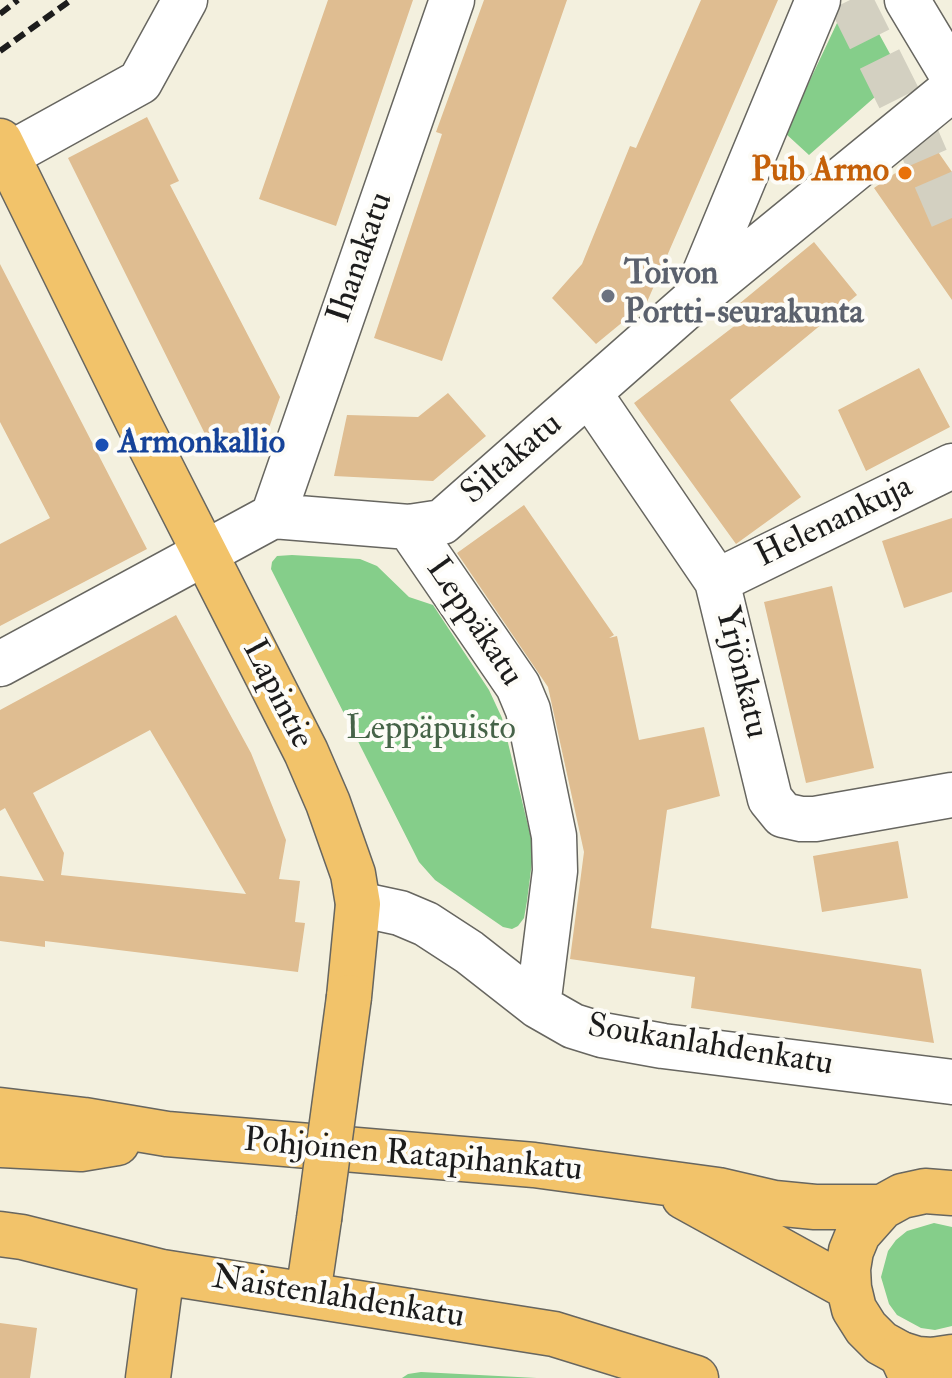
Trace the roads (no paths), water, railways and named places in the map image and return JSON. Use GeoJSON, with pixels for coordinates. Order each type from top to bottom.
{"type":"FeatureCollection","features":[{"type":"Feature","properties":{"kind":"main road","name":"Lapintie"},"geometry":{"type":"LineString","coordinates":[[6,164],[306,752],[353,874],[358,904],[349,997],[308,1294]]}},
{"type":"Feature","properties":{"kind":"main road","name":"Pohjoinen Ratapihankatu"},"geometry":{"type":"LineString","coordinates":[[0,1110],[167,1134],[534,1165],[718,1190],[774,1203],[815,1207],[882,1207]]}},
{"type":"Feature","properties":{"kind":"main road","name":"Pohjoinen Ratapihankatu"},"geometry":{"type":"LineString","coordinates":[[0,1145],[81,1149],[167,1134]]}},
{"type":"Feature","properties":{"kind":"main road","name":"Pohjoinen Ratapihankatu"},"geometry":{"type":"LineString","coordinates":[[658,1182],[849,1288]]}},
{"type":"Feature","properties":{"kind":"main road"},"geometry":{"type":"LineString","coordinates":[[952,1193],[925,1191],[902,1196],[882,1207],[869,1219],[855,1243],[848,1269],[854,1309],[866,1328],[906,1366],[952,1357]]}},
{"type":"Feature","properties":{"kind":"main road","name":"Naistenlahdenkatu"},"geometry":{"type":"LineString","coordinates":[[0,1234],[162,1272],[554,1334],[681,1376]]}},
{"type":"Feature","properties":{"kind":"main road"},"geometry":{"type":"LineString","coordinates":[[148,1378],[162,1272]]}},
{"type":"Feature","properties":{"kind":"street"},"geometry":{"type":"LineString","coordinates":[[6,164],[140,82],[185,0]]}},
{"type":"Feature","properties":{"kind":"street","name":"Ihanakatu"},"geometry":{"type":"LineString","coordinates":[[273,516],[452,0]]}},
{"type":"Feature","properties":{"kind":"street"},"geometry":{"type":"LineString","coordinates":[[694,300],[818,0]]}},
{"type":"Feature","properties":{"kind":"street"},"geometry":{"type":"LineString","coordinates":[[907,0],[952,75]]}},
{"type":"Feature","properties":{"kind":"street","name":"Siltakatu"},"geometry":{"type":"LineString","coordinates":[[273,516],[409,527],[442,522],[694,300],[952,89]]}},
{"type":"Feature","properties":{"kind":"street","name":"Yrjönkatu"},"geometry":{"type":"LineString","coordinates":[[589,393],[717,581],[770,799],[783,815],[815,819],[952,795]]}},
{"type":"Feature","properties":{"kind":"street","name":"Helenankuja"},"geometry":{"type":"LineString","coordinates":[[717,581],[952,466]]}},
{"type":"Feature","properties":{"kind":"street"},"geometry":{"type":"LineString","coordinates":[[0,664],[273,516]]}},
{"type":"Feature","properties":{"kind":"street","name":"Leppäkatu"},"geometry":{"type":"LineString","coordinates":[[409,527],[518,686],[528,710],[554,836],[555,871],[538,1006]]}},
{"type":"Feature","properties":{"kind":"street","name":"Soukanlahdenkatu"},"geometry":{"type":"LineString","coordinates":[[358,904],[400,913],[426,924],[469,952],[538,1006],[573,1026],[602,1035],[663,1046],[952,1082]]}},
{"type":"Feature","properties":{"kind":"tunnel"},"geometry":{"type":"LineString","coordinates":[[850,0],[909,118],[952,218]]}},
{"type":"Feature","properties":{"kind":"railway"},"geometry":{"type":"LineString","coordinates":[[0,14],[18,0]]}},
{"type":"Feature","properties":{"kind":"railway"},"geometry":{"type":"LineString","coordinates":[[0,51],[71,0]]}},
{"type":"Feature","properties":{"kind":"place","name":"Pub Armo"},"geometry":{"type":"Point","coordinates":[905,173]}},
{"type":"Feature","properties":{"kind":"place","name":"Toivon Portti-seurakunta"},"geometry":{"type":"Point","coordinates":[608,296]}},
{"type":"Feature","properties":{"kind":"place","name":"Armonkallio"},"geometry":{"type":"Point","coordinates":[102,445]}},
{"type":"Feature","properties":{"kind":"park label","name":"Leppäpuisto"},"geometry":{"type":"Point","coordinates":[431,731]}}]}
